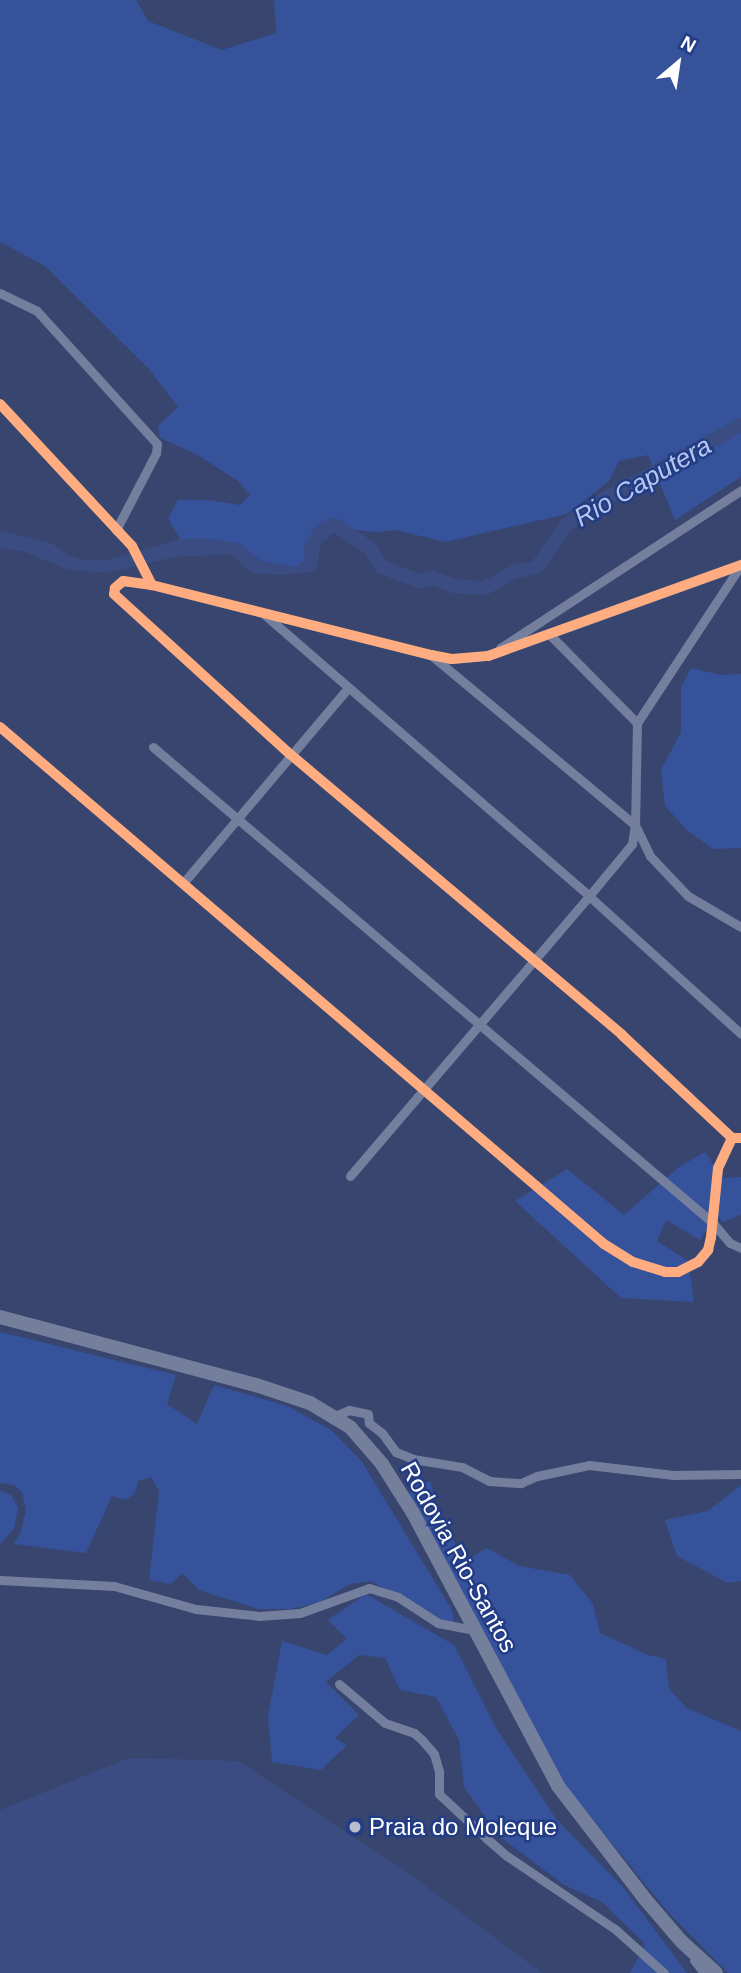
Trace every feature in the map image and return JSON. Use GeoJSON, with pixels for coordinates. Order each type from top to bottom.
{"type":"FeatureCollection","features":[{"type":"Feature","properties":{"kind":"highway","name":"Rodovia Rio-Santos"},"geometry":{"type":"LineString","coordinates":[[0,1318],[256,1385],[310,1403],[335,1416],[365,1442],[412,1513],[558,1786],[625,1874],[681,1941],[716,1973]]}},
{"type":"Feature","properties":{"kind":"street"},"geometry":{"type":"LineString","coordinates":[[0,293],[24,302],[37,311],[157,444],[156,453],[116,530]]}},
{"type":"Feature","properties":{"kind":"street"},"geometry":{"type":"LineString","coordinates":[[0,404],[132,546],[152,585]]}},
{"type":"Feature","properties":{"kind":"street"},"geometry":{"type":"LineString","coordinates":[[488,656],[741,490]]}},
{"type":"Feature","properties":{"kind":"street"},"geometry":{"type":"LineString","coordinates":[[0,727],[425,1088],[604,1244],[633,1262],[665,1272],[690,1268],[708,1250],[718,1168],[737,1138],[622,1035],[290,754],[114,594],[115,588],[123,581],[152,585],[452,659],[488,656],[741,566]]}},
{"type":"Feature","properties":{"kind":"street"},"geometry":{"type":"LineString","coordinates":[[350,1176],[632,844],[635,825],[637,723],[741,566]]}},
{"type":"Feature","properties":{"kind":"street"},"geometry":{"type":"LineString","coordinates":[[262,612],[347,689],[589,896],[741,1034]]}},
{"type":"Feature","properties":{"kind":"street"},"geometry":{"type":"LineString","coordinates":[[550,635],[637,723]]}},
{"type":"Feature","properties":{"kind":"street"},"geometry":{"type":"LineString","coordinates":[[431,655],[635,825],[650,856],[688,895],[741,927]]}},
{"type":"Feature","properties":{"kind":"street"},"geometry":{"type":"LineString","coordinates":[[184,882],[347,689]]}},
{"type":"Feature","properties":{"kind":"street"},"geometry":{"type":"LineString","coordinates":[[153,747],[713,1223],[730,1243],[741,1248]]}},
{"type":"Feature","properties":{"kind":"street"},"geometry":{"type":"LineString","coordinates":[[335,1416],[349,1409],[368,1414],[369,1423],[382,1433],[391,1447],[406,1457],[462,1467],[489,1481],[509,1484],[589,1465],[673,1475],[741,1474]]}},
{"type":"Feature","properties":{"kind":"street"},"geometry":{"type":"LineString","coordinates":[[382,1464],[391,1447]]}},
{"type":"Feature","properties":{"kind":"street"},"geometry":{"type":"LineString","coordinates":[[0,1580],[114,1586],[196,1609],[259,1616],[300,1613],[369,1588],[398,1597],[438,1623],[474,1630]]}},
{"type":"Feature","properties":{"kind":"street"},"geometry":{"type":"LineString","coordinates":[[338,1684],[385,1723],[414,1733],[422,1740],[434,1754],[439,1772],[439,1794],[486,1838],[507,1856],[615,1929],[664,1973]]}},
{"type":"Feature","properties":{"kind":"street"},"geometry":{"type":"LineString","coordinates":[[681,1941],[704,1973]]}},
{"type":"Feature","properties":{"kind":"shaded area"},"geometry":{"type":"Polygon","coordinates":[[[0,0],[136,0],[148,21],[222,50],[276,33],[274,0],[741,0],[741,477],[675,520],[648,455],[619,461],[609,481],[567,514],[445,542],[396,530],[353,530],[331,520],[304,545],[305,560],[296,567],[261,561],[240,544],[213,539],[180,539],[168,518],[178,500],[208,500],[240,505],[250,495],[238,481],[196,454],[160,438],[158,426],[178,407],[149,369],[45,266],[0,242],[0,0]]]}},
{"type":"Feature","properties":{"kind":"shaded area"},"geometry":{"type":"Polygon","coordinates":[[[331,520],[335,525],[326,533],[320,547],[317,567],[311,572],[282,575],[252,573],[230,554],[175,557],[106,573],[67,569],[22,551],[0,548],[0,531],[51,543],[70,556],[83,560],[109,560],[180,539],[213,539],[240,544],[261,561],[296,567],[305,560],[304,545],[315,527],[331,520]]]}},
{"type":"Feature","properties":{"kind":"shaded area"},"geometry":{"type":"Polygon","coordinates":[[[691,668],[721,675],[741,674],[741,848],[713,849],[688,831],[665,806],[661,770],[681,732],[681,687],[691,668]]]}},
{"type":"Feature","properties":{"kind":"shaded area"},"geometry":{"type":"Polygon","coordinates":[[[705,1152],[722,1178],[741,1177],[741,1215],[722,1222],[716,1213],[700,1240],[666,1220],[657,1241],[688,1261],[694,1302],[621,1298],[515,1201],[567,1169],[624,1215],[679,1167],[705,1152]]]}},
{"type":"Feature","properties":{"kind":"shaded area"},"geometry":{"type":"Polygon","coordinates":[[[0,1332],[176,1375],[167,1404],[197,1424],[214,1385],[287,1406],[331,1430],[362,1462],[452,1610],[454,1621],[447,1624],[371,1581],[350,1584],[318,1603],[291,1609],[258,1609],[199,1590],[182,1573],[171,1584],[149,1580],[159,1491],[151,1477],[138,1481],[135,1493],[126,1500],[112,1496],[86,1553],[14,1544],[21,1532],[26,1510],[22,1492],[14,1485],[0,1483],[0,1332]]]}},
{"type":"Feature","properties":{"kind":"shaded area"},"geometry":{"type":"Polygon","coordinates":[[[416,1482],[431,1482],[433,1493],[427,1509],[468,1559],[487,1548],[519,1566],[570,1575],[593,1604],[600,1633],[648,1655],[666,1659],[669,1689],[687,1708],[741,1731],[741,1973],[728,1973],[668,1912],[565,1786],[409,1501],[410,1488],[416,1482]]]}},
{"type":"Feature","properties":{"kind":"shaded area"},"geometry":{"type":"Polygon","coordinates":[[[741,1485],[741,1581],[728,1583],[677,1556],[665,1520],[708,1511],[741,1485]]]}},
{"type":"Feature","properties":{"kind":"shaded area"},"geometry":{"type":"Polygon","coordinates":[[[0,1490],[11,1495],[18,1508],[14,1529],[0,1544],[0,1490]]]}},
{"type":"Feature","properties":{"kind":"shaded area"},"geometry":{"type":"Polygon","coordinates":[[[366,1594],[454,1645],[496,1728],[556,1819],[623,1887],[687,1973],[630,1973],[645,1944],[602,1902],[564,1885],[499,1836],[464,1787],[459,1740],[436,1697],[400,1690],[385,1658],[359,1655],[326,1682],[359,1715],[335,1738],[347,1745],[321,1770],[272,1762],[268,1716],[282,1641],[327,1655],[347,1639],[328,1620],[366,1594]]]}},
{"type":"Feature","properties":{"kind":"shaded area"},"geometry":{"type":"Polygon","coordinates":[[[129,1758],[238,1761],[411,1875],[542,1973],[0,1973],[0,1810],[129,1758]]]}},
{"type":"Feature","properties":{"kind":"waterway","name":"Rio Caputera"},"geometry":{"type":"LineString","coordinates":[[322,534],[326,528],[335,525],[370,548],[382,567],[419,581],[432,578],[454,586],[485,588],[514,572],[537,567],[567,524],[601,501],[741,425]]}},
{"type":"Feature","properties":{"kind":"cycle path"},"geometry":{"type":"LineString","coordinates":[[0,404],[132,546],[152,585],[431,655],[452,659],[488,656],[741,565]]}},
{"type":"Feature","properties":{"kind":"cycle path"},"geometry":{"type":"LineString","coordinates":[[152,585],[123,581],[115,588],[114,594],[290,754],[622,1035],[732,1138],[741,1138]]}},
{"type":"Feature","properties":{"kind":"cycle path"},"geometry":{"type":"LineString","coordinates":[[0,727],[604,1244],[633,1262],[665,1272],[678,1272],[698,1262],[708,1250],[718,1168],[732,1138]]}},
{"type":"Feature","properties":{"kind":"place","name":"Praia do Moleque"},"geometry":{"type":"Point","coordinates":[355,1827]}}]}
